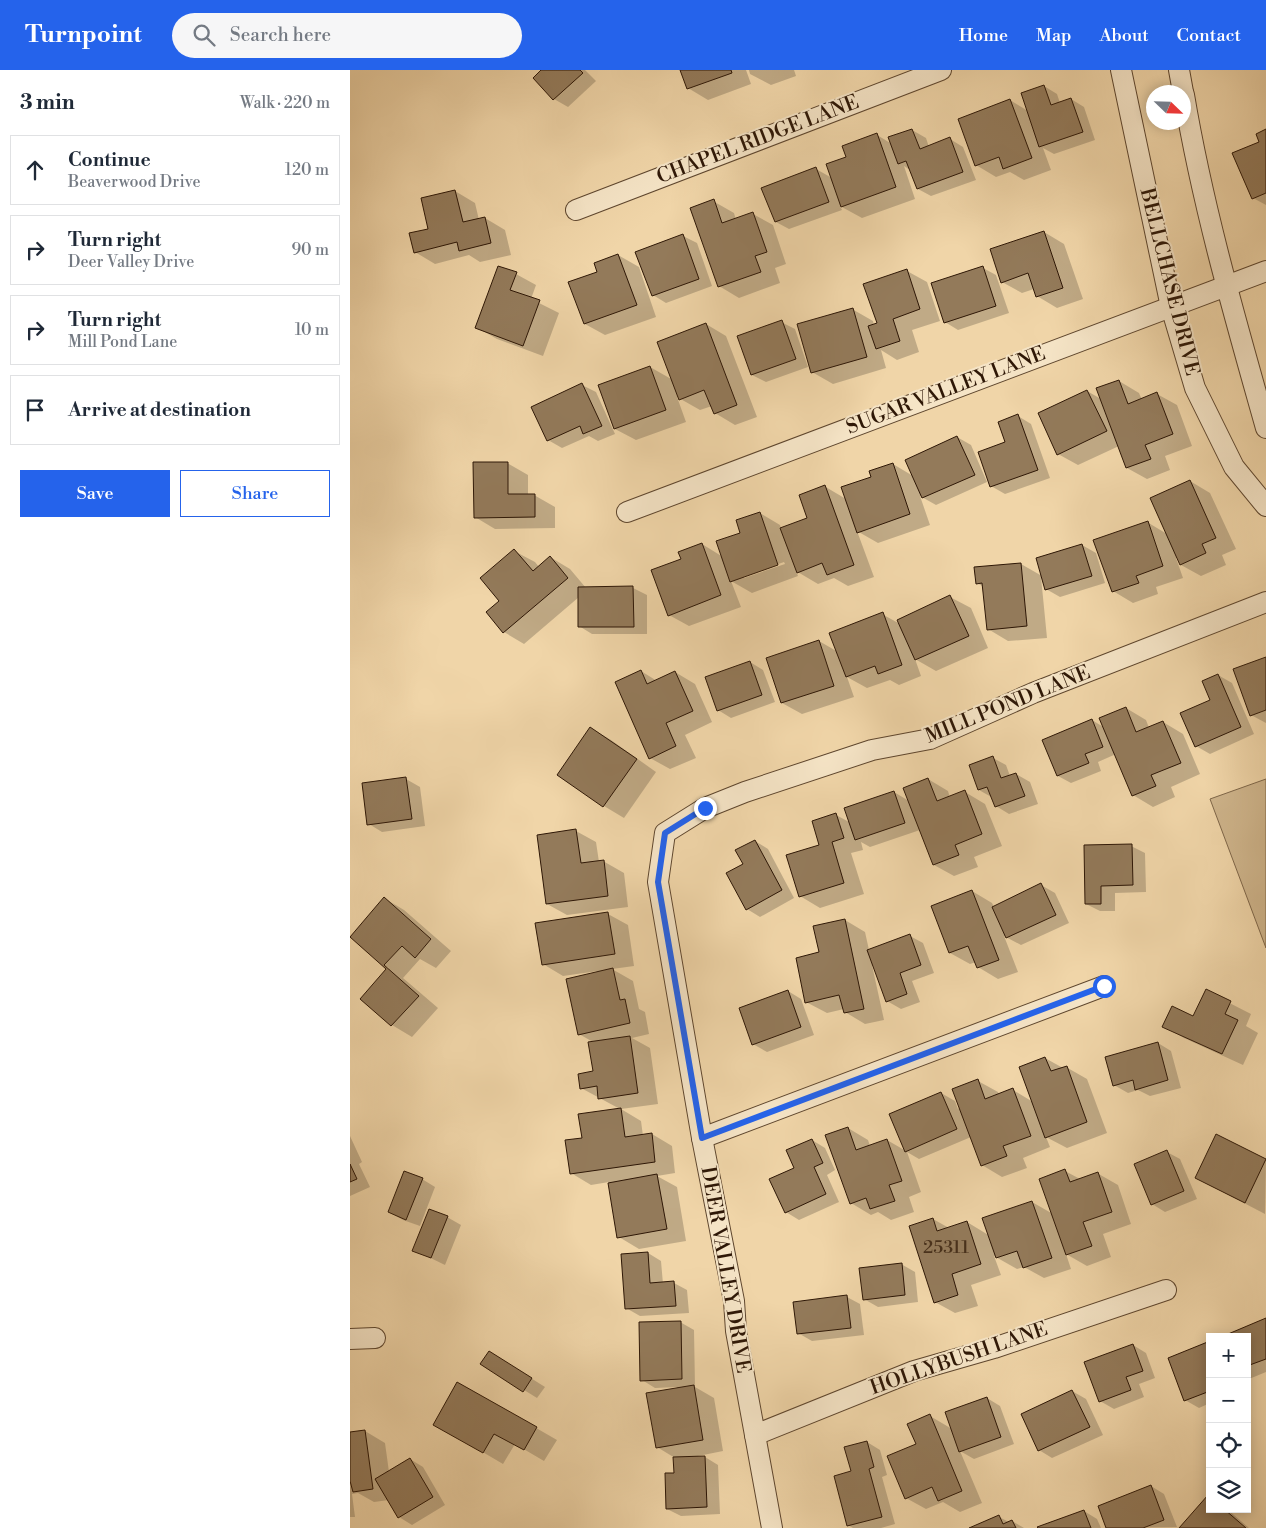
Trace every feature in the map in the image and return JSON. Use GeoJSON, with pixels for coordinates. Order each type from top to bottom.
{"type":"FeatureCollection","features":[{"type":"Feature","properties":{"kind":"street","name":"CHAPEL RIDGE LANE"},"geometry":{"type":"LineString","coordinates":[[576,210],[941,70]]}},
{"type":"Feature","properties":{"kind":"street","name":"BELLCHASE DRIVE"},"geometry":{"type":"LineString","coordinates":[[1121,70],[1171,307],[1195,388],[1234,467],[1266,506]]}},
{"type":"Feature","properties":{"kind":"street"},"geometry":{"type":"LineString","coordinates":[[1179,70],[1182,85]]}},
{"type":"Feature","properties":{"kind":"street"},"geometry":{"type":"LineString","coordinates":[[1189,130],[1226,286],[1266,428]]}},
{"type":"Feature","properties":{"kind":"street","name":"SUGAR VALLEY LANE"},"geometry":{"type":"LineString","coordinates":[[627,512],[1266,271]]}},
{"type":"Feature","properties":{"kind":"street","name":"MILL POND LANE"},"geometry":{"type":"LineString","coordinates":[[665,833],[705,808],[745,792],[872,750],[930,739],[1033,693],[1266,602]]}},
{"type":"Feature","properties":{"kind":"street","name":"DEER VALLEY DRIVE"},"geometry":{"type":"LineString","coordinates":[[665,833],[658,882],[702,1138],[734,1301],[736,1331],[772,1528]]}},
{"type":"Feature","properties":{"kind":"street"},"geometry":{"type":"LineString","coordinates":[[702,1138],[1104,986]]}},
{"type":"Feature","properties":{"kind":"street","name":"HOLLYBUSH LANE"},"geometry":{"type":"LineString","coordinates":[[755,1435],[914,1371],[994,1348],[1166,1290]]}},
{"type":"Feature","properties":{"kind":"street"},"geometry":{"type":"LineString","coordinates":[[350,1339],[376,1338]]}},
{"type":"Feature","properties":{"kind":"shaded area"},"geometry":{"type":"Polygon","coordinates":[[[1266,779],[1266,948],[1210,799],[1266,779]]]}},
{"type":"Feature","properties":{"kind":"building"},"geometry":{"type":"Polygon","coordinates":[[[541,70],[580,70],[583,73],[553,100],[533,78],[541,70]]]}},
{"type":"Feature","properties":{"kind":"building"},"geometry":{"type":"Polygon","coordinates":[[[680,70],[731,70],[732,73],[687,89],[680,70]]]}},
{"type":"Feature","properties":{"kind":"building"},"geometry":{"type":"Polygon","coordinates":[[[1044,85],[1051,105],[1071,98],[1083,132],[1039,147],[1021,93],[1044,85]]]}},
{"type":"Feature","properties":{"kind":"building"},"geometry":{"type":"Polygon","coordinates":[[[1010,99],[1032,158],[1003,169],[999,157],[975,166],[958,119],[1010,99]]]}},
{"type":"Feature","properties":{"kind":"building"},"geometry":{"type":"Polygon","coordinates":[[[912,129],[920,149],[950,137],[963,172],[917,189],[906,161],[898,164],[888,137],[912,129]]]}},
{"type":"Feature","properties":{"kind":"building"},"geometry":{"type":"Polygon","coordinates":[[[1266,129],[1266,193],[1252,199],[1232,153],[1259,142],[1256,134],[1266,129]]]}},
{"type":"Feature","properties":{"kind":"building"},"geometry":{"type":"Polygon","coordinates":[[[877,133],[896,187],[841,207],[826,164],[846,157],[842,146],[877,133]]]}},
{"type":"Feature","properties":{"kind":"building"},"geometry":{"type":"Polygon","coordinates":[[[816,167],[829,202],[775,222],[761,188],[816,167]]]}},
{"type":"Feature","properties":{"kind":"building"},"geometry":{"type":"Polygon","coordinates":[[[455,190],[463,222],[485,217],[491,243],[459,251],[457,242],[414,253],[409,233],[428,229],[421,198],[455,190]]]}},
{"type":"Feature","properties":{"kind":"building"},"geometry":{"type":"Polygon","coordinates":[[[714,199],[722,223],[753,212],[767,252],[755,256],[761,272],[718,287],[690,208],[714,199]]]}},
{"type":"Feature","properties":{"kind":"building"},"geometry":{"type":"Polygon","coordinates":[[[1044,231],[1063,288],[1036,297],[1028,273],[1001,283],[990,249],[1044,231]]]}},
{"type":"Feature","properties":{"kind":"building"},"geometry":{"type":"Polygon","coordinates":[[[683,234],[699,279],[652,296],[635,252],[683,234]]]}},
{"type":"Feature","properties":{"kind":"building"},"geometry":{"type":"Polygon","coordinates":[[[618,254],[637,305],[584,324],[568,282],[597,272],[594,263],[618,254]]]}},
{"type":"Feature","properties":{"kind":"building"},"geometry":{"type":"Polygon","coordinates":[[[498,266],[517,272],[510,290],[540,300],[523,346],[475,328],[498,266]]]}},
{"type":"Feature","properties":{"kind":"building"},"geometry":{"type":"Polygon","coordinates":[[[983,266],[996,306],[944,323],[931,283],[983,266]]]}},
{"type":"Feature","properties":{"kind":"building"},"geometry":{"type":"Polygon","coordinates":[[[907,269],[920,309],[893,319],[900,341],[876,349],[868,326],[877,323],[863,284],[907,269]]]}},
{"type":"Feature","properties":{"kind":"building"},"geometry":{"type":"Polygon","coordinates":[[[853,308],[867,357],[811,373],[797,324],[853,308]]]}},
{"type":"Feature","properties":{"kind":"building"},"geometry":{"type":"Polygon","coordinates":[[[782,320],[796,359],[751,375],[737,336],[782,320]]]}},
{"type":"Feature","properties":{"kind":"building"},"geometry":{"type":"Polygon","coordinates":[[[706,323],[737,405],[714,414],[704,390],[679,400],[657,342],[706,323]]]}},
{"type":"Feature","properties":{"kind":"building"},"geometry":{"type":"Polygon","coordinates":[[[650,366],[666,410],[614,429],[598,385],[650,366]]]}},
{"type":"Feature","properties":{"kind":"building"},"geometry":{"type":"Polygon","coordinates":[[[1119,380],[1128,404],[1157,392],[1173,434],[1145,445],[1151,459],[1126,468],[1096,388],[1119,380]]]}},
{"type":"Feature","properties":{"kind":"building"},"geometry":{"type":"Polygon","coordinates":[[[582,383],[602,426],[583,434],[580,426],[547,441],[531,407],[582,383]]]}},
{"type":"Feature","properties":{"kind":"building"},"geometry":{"type":"Polygon","coordinates":[[[1087,390],[1107,431],[1057,455],[1038,413],[1087,390]]]}},
{"type":"Feature","properties":{"kind":"building"},"geometry":{"type":"Polygon","coordinates":[[[1018,414],[1038,470],[990,487],[978,452],[1005,442],[998,422],[1018,414]]]}},
{"type":"Feature","properties":{"kind":"building"},"geometry":{"type":"Polygon","coordinates":[[[957,436],[975,475],[922,498],[905,460],[957,436]]]}},
{"type":"Feature","properties":{"kind":"building"},"geometry":{"type":"Polygon","coordinates":[[[473,462],[508,462],[508,494],[535,494],[535,517],[474,518],[473,462]]]}},
{"type":"Feature","properties":{"kind":"building"},"geometry":{"type":"Polygon","coordinates":[[[893,463],[910,514],[857,533],[841,487],[871,477],[869,471],[893,463]]]}},
{"type":"Feature","properties":{"kind":"building"},"geometry":{"type":"Polygon","coordinates":[[[1190,480],[1216,538],[1202,544],[1206,553],[1180,565],[1150,498],[1190,480]]]}},
{"type":"Feature","properties":{"kind":"building"},"geometry":{"type":"Polygon","coordinates":[[[825,485],[854,565],[827,575],[822,563],[797,573],[780,528],[807,518],[799,495],[825,485]]]}},
{"type":"Feature","properties":{"kind":"building"},"geometry":{"type":"Polygon","coordinates":[[[760,512],[778,565],[730,582],[716,541],[740,533],[736,520],[760,512]]]}},
{"type":"Feature","properties":{"kind":"building"},"geometry":{"type":"Polygon","coordinates":[[[1148,521],[1163,566],[1136,576],[1139,583],[1112,592],[1093,540],[1148,521]]]}},
{"type":"Feature","properties":{"kind":"building"},"geometry":{"type":"Polygon","coordinates":[[[702,543],[721,595],[668,616],[651,570],[681,559],[678,552],[702,543]]]}},
{"type":"Feature","properties":{"kind":"building"},"geometry":{"type":"Polygon","coordinates":[[[1082,544],[1092,576],[1045,590],[1036,558],[1082,544]]]}},
{"type":"Feature","properties":{"kind":"building"},"geometry":{"type":"Polygon","coordinates":[[[514,549],[533,571],[550,556],[568,578],[503,633],[486,612],[499,601],[480,578],[514,549]]]}},
{"type":"Feature","properties":{"kind":"building"},"geometry":{"type":"Polygon","coordinates":[[[1021,563],[1027,626],[987,630],[982,583],[976,584],[974,567],[1021,563]]]}},
{"type":"Feature","properties":{"kind":"building"},"geometry":{"type":"Polygon","coordinates":[[[633,586],[634,627],[578,627],[578,587],[633,586]]]}},
{"type":"Feature","properties":{"kind":"building"},"geometry":{"type":"Polygon","coordinates":[[[950,595],[969,636],[915,660],[897,620],[950,595]]]}},
{"type":"Feature","properties":{"kind":"building"},"geometry":{"type":"Polygon","coordinates":[[[883,612],[902,665],[878,674],[875,666],[846,677],[829,633],[883,612]]]}},
{"type":"Feature","properties":{"kind":"building"},"geometry":{"type":"Polygon","coordinates":[[[819,640],[834,686],[781,703],[766,658],[819,640]]]}},
{"type":"Feature","properties":{"kind":"building"},"geometry":{"type":"Polygon","coordinates":[[[1266,657],[1266,710],[1250,716],[1233,669],[1266,657]]]}},
{"type":"Feature","properties":{"kind":"building"},"geometry":{"type":"Polygon","coordinates":[[[750,661],[762,695],[717,711],[705,677],[750,661]]]}},
{"type":"Feature","properties":{"kind":"building"},"geometry":{"type":"Polygon","coordinates":[[[641,670],[647,684],[675,671],[693,711],[666,723],[676,746],[649,759],[615,682],[641,670]]]}},
{"type":"Feature","properties":{"kind":"building"},"geometry":{"type":"Polygon","coordinates":[[[1218,674],[1241,727],[1195,747],[1180,713],[1210,700],[1202,681],[1218,674]]]}},
{"type":"Feature","properties":{"kind":"building"},"geometry":{"type":"Polygon","coordinates":[[[1126,707],[1136,732],[1163,721],[1181,763],[1151,775],[1156,786],[1132,796],[1099,718],[1126,707]]]}},
{"type":"Feature","properties":{"kind":"building"},"geometry":{"type":"Polygon","coordinates":[[[1092,719],[1103,747],[1085,754],[1089,763],[1057,776],[1042,740],[1092,719]]]}},
{"type":"Feature","properties":{"kind":"building"},"geometry":{"type":"Polygon","coordinates":[[[590,727],[637,759],[603,807],[557,775],[590,727]]]}},
{"type":"Feature","properties":{"kind":"building"},"geometry":{"type":"Polygon","coordinates":[[[993,756],[1001,778],[1016,773],[1025,796],[995,807],[987,787],[978,790],[969,765],[993,756]]]}},
{"type":"Feature","properties":{"kind":"building"},"geometry":{"type":"Polygon","coordinates":[[[406,777],[412,819],[367,825],[362,783],[406,777]]]}},
{"type":"Feature","properties":{"kind":"building"},"geometry":{"type":"Polygon","coordinates":[[[928,778],[937,801],[965,790],[982,834],[955,845],[959,855],[933,865],[903,788],[928,778]]]}},
{"type":"Feature","properties":{"kind":"building"},"geometry":{"type":"Polygon","coordinates":[[[894,791],[905,823],[855,840],[844,808],[894,791]]]}},
{"type":"Feature","properties":{"kind":"building"},"geometry":{"type":"Polygon","coordinates":[[[836,813],[844,838],[832,842],[844,883],[799,897],[786,855],[819,845],[812,821],[836,813]]]}},
{"type":"Feature","properties":{"kind":"building"},"geometry":{"type":"Polygon","coordinates":[[[576,829],[581,863],[604,860],[608,896],[546,904],[537,835],[576,829]]]}},
{"type":"Feature","properties":{"kind":"building"},"geometry":{"type":"Polygon","coordinates":[[[755,840],[782,890],[746,910],[726,873],[743,864],[735,850],[755,840]]]}},
{"type":"Feature","properties":{"kind":"building"},"geometry":{"type":"Polygon","coordinates":[[[1132,844],[1133,885],[1101,886],[1101,904],[1085,904],[1084,845],[1132,844]]]}},
{"type":"Feature","properties":{"kind":"building"},"geometry":{"type":"Polygon","coordinates":[[[1041,883],[1056,915],[1006,938],[992,907],[1041,883]]]}},
{"type":"Feature","properties":{"kind":"building"},"geometry":{"type":"Polygon","coordinates":[[[972,890],[999,960],[977,968],[968,946],[949,953],[931,906],[972,890]]]}},
{"type":"Feature","properties":{"kind":"building"},"geometry":{"type":"Polygon","coordinates":[[[384,897],[431,939],[415,958],[402,946],[384,965],[419,996],[391,1026],[360,999],[386,969],[350,937],[384,897]]]}},
{"type":"Feature","properties":{"kind":"building"},"geometry":{"type":"Polygon","coordinates":[[[608,912],[615,954],[542,965],[535,923],[608,912]]]}},
{"type":"Feature","properties":{"kind":"building"},"geometry":{"type":"Polygon","coordinates":[[[845,919],[864,1009],[844,1013],[839,995],[805,1003],[796,958],[819,952],[813,926],[845,919]]]}},
{"type":"Feature","properties":{"kind":"building"},"geometry":{"type":"Polygon","coordinates":[[[910,934],[921,965],[900,973],[907,994],[886,1002],[867,950],[910,934]]]}},
{"type":"Feature","properties":{"kind":"building"},"geometry":{"type":"Polygon","coordinates":[[[613,968],[620,1000],[625,999],[630,1023],[578,1035],[566,979],[613,968]]]}},
{"type":"Feature","properties":{"kind":"building"},"geometry":{"type":"Polygon","coordinates":[[[1206,989],[1231,1001],[1225,1014],[1238,1020],[1222,1054],[1162,1027],[1172,1006],[1193,1016],[1206,989]]]}},
{"type":"Feature","properties":{"kind":"building"},"geometry":{"type":"Polygon","coordinates":[[[788,990],[801,1027],[752,1045],[739,1008],[788,990]]]}},
{"type":"Feature","properties":{"kind":"building"},"geometry":{"type":"Polygon","coordinates":[[[630,1036],[638,1093],[598,1099],[597,1086],[580,1089],[578,1074],[593,1071],[588,1042],[630,1036]]]}},
{"type":"Feature","properties":{"kind":"building"},"geometry":{"type":"Polygon","coordinates":[[[1158,1042],[1168,1080],[1135,1090],[1133,1080],[1113,1086],[1105,1057],[1158,1042]]]}},
{"type":"Feature","properties":{"kind":"building"},"geometry":{"type":"Polygon","coordinates":[[[1045,1057],[1051,1071],[1067,1066],[1087,1122],[1045,1138],[1019,1067],[1045,1057]]]}},
{"type":"Feature","properties":{"kind":"building"},"geometry":{"type":"Polygon","coordinates":[[[978,1079],[985,1099],[1013,1088],[1031,1136],[1003,1146],[1007,1156],[981,1166],[952,1089],[978,1079]]]}},
{"type":"Feature","properties":{"kind":"building"},"geometry":{"type":"Polygon","coordinates":[[[941,1092],[957,1129],[905,1152],[889,1114],[941,1092]]]}},
{"type":"Feature","properties":{"kind":"building"},"geometry":{"type":"Polygon","coordinates":[[[621,1108],[625,1137],[652,1133],[655,1162],[570,1174],[565,1140],[582,1138],[578,1114],[621,1108]]]}},
{"type":"Feature","properties":{"kind":"building"},"geometry":{"type":"Polygon","coordinates":[[[848,1127],[856,1150],[887,1139],[902,1181],[889,1185],[895,1201],[870,1209],[866,1198],[850,1204],[825,1135],[848,1127]]]}},
{"type":"Feature","properties":{"kind":"building"},"geometry":{"type":"Polygon","coordinates":[[[1216,1134],[1266,1159],[1245,1203],[1195,1178],[1216,1134]]]}},
{"type":"Feature","properties":{"kind":"building"},"geometry":{"type":"Polygon","coordinates":[[[812,1139],[823,1163],[814,1167],[826,1194],[785,1213],[769,1179],[794,1168],[786,1150],[812,1139]]]}},
{"type":"Feature","properties":{"kind":"building"},"geometry":{"type":"Polygon","coordinates":[[[1167,1150],[1184,1191],[1151,1205],[1134,1164],[1167,1150]]]}},
{"type":"Feature","properties":{"kind":"building"},"geometry":{"type":"Polygon","coordinates":[[[350,1164],[357,1179],[350,1182],[350,1164]]]}},
{"type":"Feature","properties":{"kind":"building"},"geometry":{"type":"Polygon","coordinates":[[[1065,1169],[1070,1182],[1098,1172],[1112,1212],[1083,1222],[1092,1246],[1066,1255],[1039,1179],[1065,1169]]]}},
{"type":"Feature","properties":{"kind":"building"},"geometry":{"type":"Polygon","coordinates":[[[404,1171],[423,1178],[406,1220],[388,1212],[404,1171]]]}},
{"type":"Feature","properties":{"kind":"building"},"geometry":{"type":"Polygon","coordinates":[[[657,1174],[667,1229],[617,1238],[608,1183],[657,1174]]]}},
{"type":"Feature","properties":{"kind":"building"},"geometry":{"type":"Polygon","coordinates":[[[1032,1201],[1052,1258],[1023,1268],[1017,1251],[996,1258],[982,1218],[1032,1201]]]}},
{"type":"Feature","properties":{"kind":"building"},"geometry":{"type":"Polygon","coordinates":[[[429,1209],[448,1216],[431,1258],[412,1251],[429,1209]]]}},
{"type":"Feature","properties":{"kind":"building"},"geometry":{"type":"Polygon","coordinates":[[[933,1218],[937,1231],[967,1221],[981,1264],[952,1274],[958,1295],[934,1303],[909,1226],[933,1218]]]}},
{"type":"Feature","properties":{"kind":"building"},"geometry":{"type":"Polygon","coordinates":[[[648,1252],[650,1283],[674,1281],[676,1306],[625,1309],[621,1254],[648,1252]]]}},
{"type":"Feature","properties":{"kind":"building"},"geometry":{"type":"Polygon","coordinates":[[[902,1263],[905,1295],[863,1300],[859,1268],[902,1263]]]}},
{"type":"Feature","properties":{"kind":"building"},"geometry":{"type":"Polygon","coordinates":[[[847,1295],[851,1328],[797,1334],[793,1302],[847,1295]]]}},
{"type":"Feature","properties":{"kind":"building"},"geometry":{"type":"Polygon","coordinates":[[[1266,1318],[1266,1359],[1251,1365],[1251,1333],[1230,1333],[1266,1318]]]}},
{"type":"Feature","properties":{"kind":"building"},"geometry":{"type":"Polygon","coordinates":[[[681,1321],[682,1379],[640,1381],[639,1322],[681,1321]]]}},
{"type":"Feature","properties":{"kind":"building"},"geometry":{"type":"Polygon","coordinates":[[[1206,1343],[1206,1393],[1184,1401],[1168,1358],[1206,1343]]]}},
{"type":"Feature","properties":{"kind":"building"},"geometry":{"type":"Polygon","coordinates":[[[1133,1344],[1143,1371],[1126,1377],[1131,1390],[1099,1402],[1084,1362],[1133,1344]]]}},
{"type":"Feature","properties":{"kind":"building"},"geometry":{"type":"Polygon","coordinates":[[[489,1351],[532,1378],[523,1392],[480,1364],[489,1351]]]}},
{"type":"Feature","properties":{"kind":"building"},"geometry":{"type":"Polygon","coordinates":[[[457,1382],[537,1427],[524,1450],[494,1434],[483,1453],[433,1425],[457,1382]]]}},
{"type":"Feature","properties":{"kind":"building"},"geometry":{"type":"Polygon","coordinates":[[[694,1385],[703,1440],[656,1448],[646,1393],[694,1385]]]}},
{"type":"Feature","properties":{"kind":"building"},"geometry":{"type":"Polygon","coordinates":[[[1072,1390],[1090,1427],[1038,1451],[1021,1414],[1072,1390]]]}},
{"type":"Feature","properties":{"kind":"building"},"geometry":{"type":"Polygon","coordinates":[[[987,1397],[1001,1437],[959,1452],[945,1412],[987,1397]]]}},
{"type":"Feature","properties":{"kind":"building"},"geometry":{"type":"Polygon","coordinates":[[[930,1414],[962,1491],[938,1501],[932,1487],[905,1499],[887,1456],[916,1444],[907,1424],[930,1414]]]}},
{"type":"Feature","properties":{"kind":"building"},"geometry":{"type":"Polygon","coordinates":[[[365,1430],[373,1489],[353,1492],[350,1481],[350,1432],[365,1430]]]}},
{"type":"Feature","properties":{"kind":"building"},"geometry":{"type":"Polygon","coordinates":[[[867,1441],[874,1467],[869,1469],[882,1517],[847,1526],[834,1476],[851,1471],[844,1447],[867,1441]]]}},
{"type":"Feature","properties":{"kind":"building"},"geometry":{"type":"Polygon","coordinates":[[[705,1456],[707,1507],[666,1509],[665,1473],[674,1473],[673,1457],[705,1456]]]}},
{"type":"Feature","properties":{"kind":"building"},"geometry":{"type":"Polygon","coordinates":[[[410,1458],[433,1497],[398,1518],[375,1479],[410,1458]]]}},
{"type":"Feature","properties":{"kind":"building"},"geometry":{"type":"Polygon","coordinates":[[[1151,1485],[1164,1520],[1143,1528],[1106,1528],[1098,1506],[1151,1485]]]}},
{"type":"Feature","properties":{"kind":"building"},"geometry":{"type":"Polygon","coordinates":[[[1206,1497],[1206,1513],[1229,1513],[1246,1528],[1179,1528],[1206,1497]]]}},
{"type":"Feature","properties":{"kind":"building"},"geometry":{"type":"Polygon","coordinates":[[[1084,1510],[1091,1528],[1037,1527],[1084,1510]]]}},
{"type":"Feature","properties":{"kind":"building"},"geometry":{"type":"Polygon","coordinates":[[[999,1515],[1003,1524],[1012,1520],[1016,1528],[969,1528],[999,1515]]]}},
{"type":"Feature","properties":{"kind":"route"},"geometry":{"type":"LineString","coordinates":[[705,808],[665,833],[658,882],[702,1138],[1104,986]]}}]}
